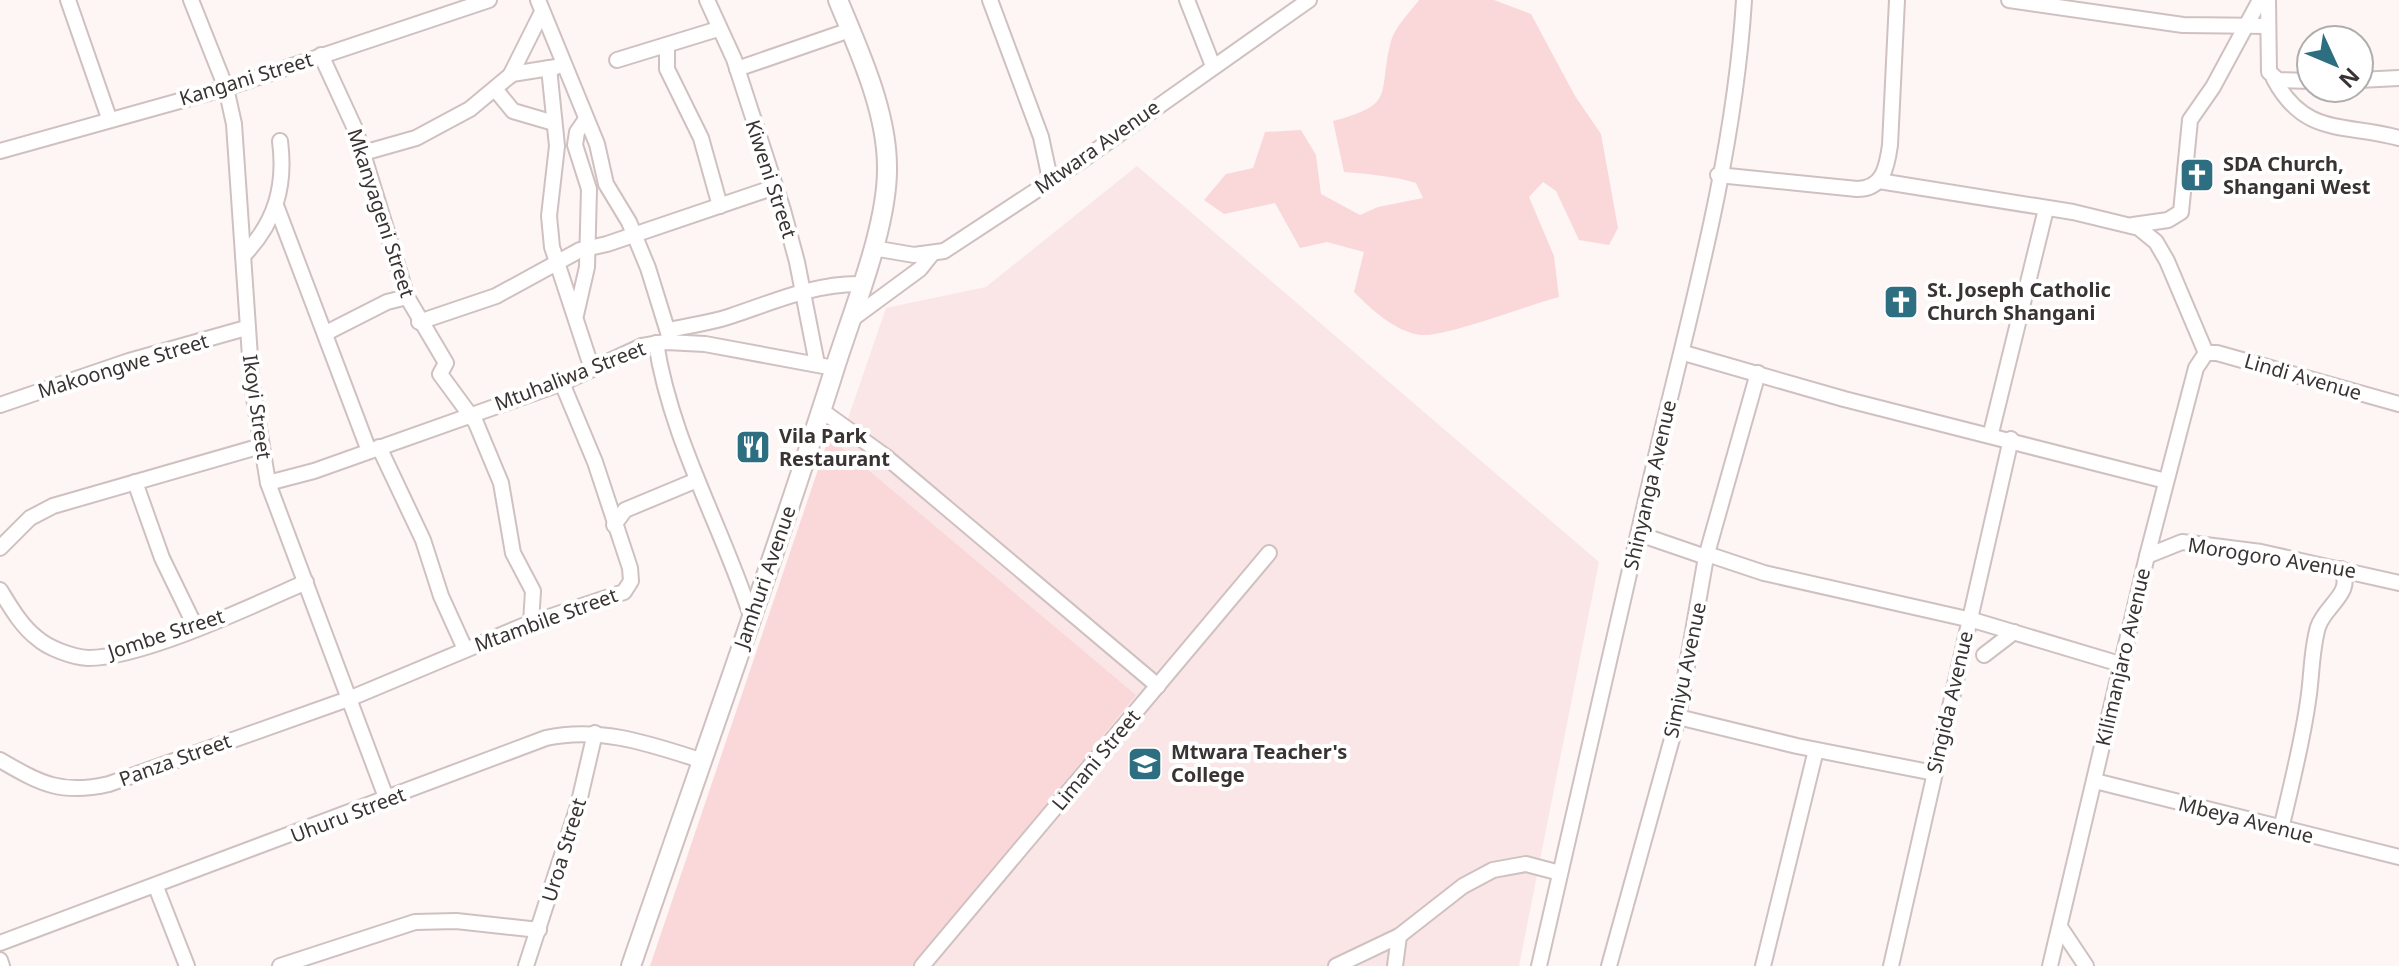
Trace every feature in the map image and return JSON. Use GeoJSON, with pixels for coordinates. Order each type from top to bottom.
{"type":"FeatureCollection","features":[{"type":"Feature","properties":{"kind":"street"},"geometry":{"type":"LineString","coordinates":[[68,0],[109,118]]}},
{"type":"Feature","properties":{"kind":"street","name":"Ikoyi Street"},"geometry":{"type":"LineString","coordinates":[[191,0],[226,88],[234,124],[246,328],[268,483],[387,800]]}},
{"type":"Feature","properties":{"kind":"street","name":"Kangani Street"},"geometry":{"type":"LineString","coordinates":[[0,151],[109,118],[226,88],[444,7],[489,0]]}},
{"type":"Feature","properties":{"kind":"street","name":"Kiweni Street"},"geometry":{"type":"LineString","coordinates":[[707,0],[737,69],[775,187],[825,366]]}},
{"type":"Feature","properties":{"kind":"street","name":"Jamhuri Avenue"},"geometry":{"type":"LineString","coordinates":[[631,966],[821,410],[825,366],[849,321],[873,248],[887,170],[886,142],[838,0]]}},
{"type":"Feature","properties":{"kind":"street"},"geometry":{"type":"LineString","coordinates":[[990,0],[1041,137],[1050,179]]}},
{"type":"Feature","properties":{"kind":"street"},"geometry":{"type":"LineString","coordinates":[[1187,0],[1213,66]]}},
{"type":"Feature","properties":{"kind":"street","name":"Mtwara Avenue"},"geometry":{"type":"LineString","coordinates":[[849,321],[920,269],[932,254],[976,232],[1309,0]]}},
{"type":"Feature","properties":{"kind":"street","name":"Shinyanga Avenue"},"geometry":{"type":"LineString","coordinates":[[1539,966],[1665,416],[1684,353],[1735,87],[1744,0]]}},
{"type":"Feature","properties":{"kind":"street"},"geometry":{"type":"LineString","coordinates":[[1718,175],[1857,189],[1868,189],[1879,181],[1890,145],[1897,0]]}},
{"type":"Feature","properties":{"kind":"street"},"geometry":{"type":"LineString","coordinates":[[2009,0],[2170,24],[2268,26]]}},
{"type":"Feature","properties":{"kind":"street"},"geometry":{"type":"LineString","coordinates":[[1879,181],[2133,225],[2168,220],[2181,212],[2190,120],[2213,87],[2260,0]]}},
{"type":"Feature","properties":{"kind":"street"},"geometry":{"type":"LineString","coordinates":[[2268,0],[2267,68],[2287,99],[2307,119],[2332,127],[2399,138]]}},
{"type":"Feature","properties":{"kind":"street"},"geometry":{"type":"LineString","coordinates":[[540,6],[597,144],[606,184],[634,235],[665,338],[669,402],[751,616]]}},
{"type":"Feature","properties":{"kind":"street"},"geometry":{"type":"LineString","coordinates":[[363,153],[416,138],[470,109],[495,89],[509,76],[540,6]]}},
{"type":"Feature","properties":{"kind":"street"},"geometry":{"type":"LineString","coordinates":[[617,60],[718,29]]}},
{"type":"Feature","properties":{"kind":"street"},"geometry":{"type":"LineString","coordinates":[[737,69],[850,30]]}},
{"type":"Feature","properties":{"kind":"street"},"geometry":{"type":"LineString","coordinates":[[667,45],[664,55],[669,75],[701,138],[720,206]]}},
{"type":"Feature","properties":{"kind":"street","name":"Mkanyageni Street"},"geometry":{"type":"LineString","coordinates":[[321,55],[363,153],[407,297],[419,322],[496,296],[588,247],[634,235],[775,187]]}},
{"type":"Feature","properties":{"kind":"street"},"geometry":{"type":"LineString","coordinates":[[509,76],[566,66]]}},
{"type":"Feature","properties":{"kind":"street"},"geometry":{"type":"LineString","coordinates":[[549,68],[556,172],[549,216],[556,265],[576,315],[592,369]]}},
{"type":"Feature","properties":{"kind":"street"},"geometry":{"type":"LineString","coordinates":[[2375,79],[2399,78]]}},
{"type":"Feature","properties":{"kind":"street"},"geometry":{"type":"LineString","coordinates":[[2274,79],[2295,80]]}},
{"type":"Feature","properties":{"kind":"street"},"geometry":{"type":"LineString","coordinates":[[495,89],[513,111],[554,123]]}},
{"type":"Feature","properties":{"kind":"street"},"geometry":{"type":"LineString","coordinates":[[576,315],[588,247],[589,183],[575,145],[577,132],[586,119]]}},
{"type":"Feature","properties":{"kind":"street"},"geometry":{"type":"LineString","coordinates":[[243,256],[277,208],[282,179],[280,141]]}},
{"type":"Feature","properties":{"kind":"street"},"geometry":{"type":"LineString","coordinates":[[277,208],[374,449],[423,540],[441,596],[465,649]]}},
{"type":"Feature","properties":{"kind":"street"},"geometry":{"type":"LineString","coordinates":[[1991,433],[2046,209]]}},
{"type":"Feature","properties":{"kind":"street"},"geometry":{"type":"LineString","coordinates":[[2133,225],[2156,242],[2167,261],[2206,353]]}},
{"type":"Feature","properties":{"kind":"street"},"geometry":{"type":"LineString","coordinates":[[873,248],[932,254]]}},
{"type":"Feature","properties":{"kind":"street"},"geometry":{"type":"LineString","coordinates":[[665,338],[803,293],[861,284]]}},
{"type":"Feature","properties":{"kind":"street"},"geometry":{"type":"LineString","coordinates":[[326,333],[349,319],[407,297]]}},
{"type":"Feature","properties":{"kind":"street"},"geometry":{"type":"LineString","coordinates":[[419,322],[446,363],[440,374],[469,414],[501,483],[513,553],[533,591],[531,623]]}},
{"type":"Feature","properties":{"kind":"street","name":"Makoongwe Street"},"geometry":{"type":"LineString","coordinates":[[0,405],[129,361],[246,328]]}},
{"type":"Feature","properties":{"kind":"street","name":"Mtuhaliwa Street"},"geometry":{"type":"LineString","coordinates":[[268,483],[562,383],[665,338],[825,366]]}},
{"type":"Feature","properties":{"kind":"street"},"geometry":{"type":"LineString","coordinates":[[1684,353],[1844,399],[1991,433],[2166,481]]}},
{"type":"Feature","properties":{"kind":"street","name":"Lindi Avenue"},"geometry":{"type":"LineString","coordinates":[[2206,353],[2217,353],[2399,404]]}},
{"type":"Feature","properties":{"kind":"street","name":"Kilimanjaro Avenue"},"geometry":{"type":"LineString","coordinates":[[2052,961],[2147,556],[2196,368],[2206,353]]}},
{"type":"Feature","properties":{"kind":"street","name":"Simiyu Avenue"},"geometry":{"type":"LineString","coordinates":[[1609,966],[1678,717],[1707,555],[1758,373]]}},
{"type":"Feature","properties":{"kind":"street","name":"Mtambile Street"},"geometry":{"type":"LineString","coordinates":[[351,698],[531,623],[627,590],[632,577],[595,462],[562,383]]}},
{"type":"Feature","properties":{"kind":"street"},"geometry":{"type":"LineString","coordinates":[[821,410],[885,456],[1158,686]]}},
{"type":"Feature","properties":{"kind":"street","name":"Singida Avenue"},"geometry":{"type":"LineString","coordinates":[[1891,966],[2011,439]]}},
{"type":"Feature","properties":{"kind":"street"},"geometry":{"type":"LineString","coordinates":[[0,548],[30,518],[53,506],[261,446]]}},
{"type":"Feature","properties":{"kind":"street"},"geometry":{"type":"LineString","coordinates":[[614,525],[625,510],[697,480]]}},
{"type":"Feature","properties":{"kind":"street"},"geometry":{"type":"LineString","coordinates":[[135,482],[162,558],[196,628]]}},
{"type":"Feature","properties":{"kind":"street"},"geometry":{"type":"LineString","coordinates":[[1639,534],[1764,573],[1969,620],[2120,664]]}},
{"type":"Feature","properties":{"kind":"street","name":"Morogoro Avenue"},"geometry":{"type":"LineString","coordinates":[[2147,556],[2182,542],[2261,552],[2399,583]]}},
{"type":"Feature","properties":{"kind":"street","name":"Limani Street"},"geometry":{"type":"LineString","coordinates":[[922,966],[1269,553]]}},
{"type":"Feature","properties":{"kind":"street"},"geometry":{"type":"LineString","coordinates":[[2281,829],[2306,712],[2316,636],[2324,613],[2345,589],[2346,580],[2341,569]]}},
{"type":"Feature","properties":{"kind":"street","name":"Jombe Street"},"geometry":{"type":"LineString","coordinates":[[0,590],[37,639],[87,658],[127,650],[196,628],[306,582]]}},
{"type":"Feature","properties":{"kind":"street"},"geometry":{"type":"LineString","coordinates":[[1984,655],[2014,632]]}},
{"type":"Feature","properties":{"kind":"street","name":"Panza Street"},"geometry":{"type":"LineString","coordinates":[[0,760],[57,788],[68,791],[90,788],[351,698]]}},
{"type":"Feature","properties":{"kind":"street"},"geometry":{"type":"LineString","coordinates":[[1678,717],[1816,750],[1934,773]]}},
{"type":"Feature","properties":{"kind":"street","name":"Uhuru Street"},"geometry":{"type":"LineString","coordinates":[[0,943],[156,887],[546,738],[595,733],[646,743],[700,760]]}},
{"type":"Feature","properties":{"kind":"street","name":"Uroa Street"},"geometry":{"type":"LineString","coordinates":[[526,966],[578,806],[595,733]]}},
{"type":"Feature","properties":{"kind":"street"},"geometry":{"type":"LineString","coordinates":[[1763,966],[1816,750]]}},
{"type":"Feature","properties":{"kind":"street","name":"Mbeya Avenue"},"geometry":{"type":"LineString","coordinates":[[2095,781],[2399,857]]}},
{"type":"Feature","properties":{"kind":"street"},"geometry":{"type":"LineString","coordinates":[[1336,966],[1399,936],[1463,886],[1493,870],[1526,864],[1560,873]]}},
{"type":"Feature","properties":{"kind":"street"},"geometry":{"type":"LineString","coordinates":[[156,887],[187,966]]}},
{"type":"Feature","properties":{"kind":"street"},"geometry":{"type":"LineString","coordinates":[[280,966],[415,922],[456,921],[539,930]]}},
{"type":"Feature","properties":{"kind":"street"},"geometry":{"type":"LineString","coordinates":[[2060,927],[2084,966]]}},
{"type":"Feature","properties":{"kind":"street"},"geometry":{"type":"LineString","coordinates":[[1395,966],[1399,936]]}},
{"type":"Feature","properties":{"kind":"street"},"geometry":{"type":"LineString","coordinates":[[0,960],[2,966]]}},
{"type":"Feature","properties":{"kind":"street"},"geometry":{"type":"LineString","coordinates":[[2052,961],[2084,966]]}},
{"type":"Feature","properties":{"kind":"shaded area"},"geometry":{"type":"Polygon","coordinates":[[[1419,0],[1494,0],[1531,14],[1575,96],[1601,134],[1618,228],[1609,245],[1579,240],[1556,191],[1543,182],[1529,197],[1554,256],[1559,297],[1467,326],[1421,335],[1393,325],[1354,292],[1364,252],[1327,242],[1300,248],[1275,203],[1224,214],[1204,200],[1226,174],[1253,168],[1265,132],[1301,130],[1316,155],[1321,194],[1360,215],[1378,207],[1423,198],[1416,183],[1344,172],[1333,121],[1368,109],[1376,102],[1384,85],[1393,36],[1419,0]]]}},
{"type":"Feature","properties":{"kind":"shaded area","name":"Mtwara Teacher's College"},"geometry":{"type":"Polygon","coordinates":[[[1137,166],[1599,562],[1519,966],[660,966],[886,308],[986,287],[1137,166]]]}},
{"type":"Feature","properties":{"kind":"shaded area"},"geometry":{"type":"Polygon","coordinates":[[[829,437],[1136,695],[914,966],[650,966],[829,437]]]}},
{"type":"Feature","properties":{"kind":"place","name":"SDA Church, Shangani West"},"geometry":{"type":"Point","coordinates":[2197,175]}},
{"type":"Feature","properties":{"kind":"place","name":"St. Joseph Catholic Church Shangani"},"geometry":{"type":"Point","coordinates":[1901,302]}},
{"type":"Feature","properties":{"kind":"place","name":"Vila Park Restaurant"},"geometry":{"type":"Point","coordinates":[753,447]}},
{"type":"Feature","properties":{"kind":"place","name":"Mtwara Teacher's College"},"geometry":{"type":"Point","coordinates":[1145,764]}}]}
